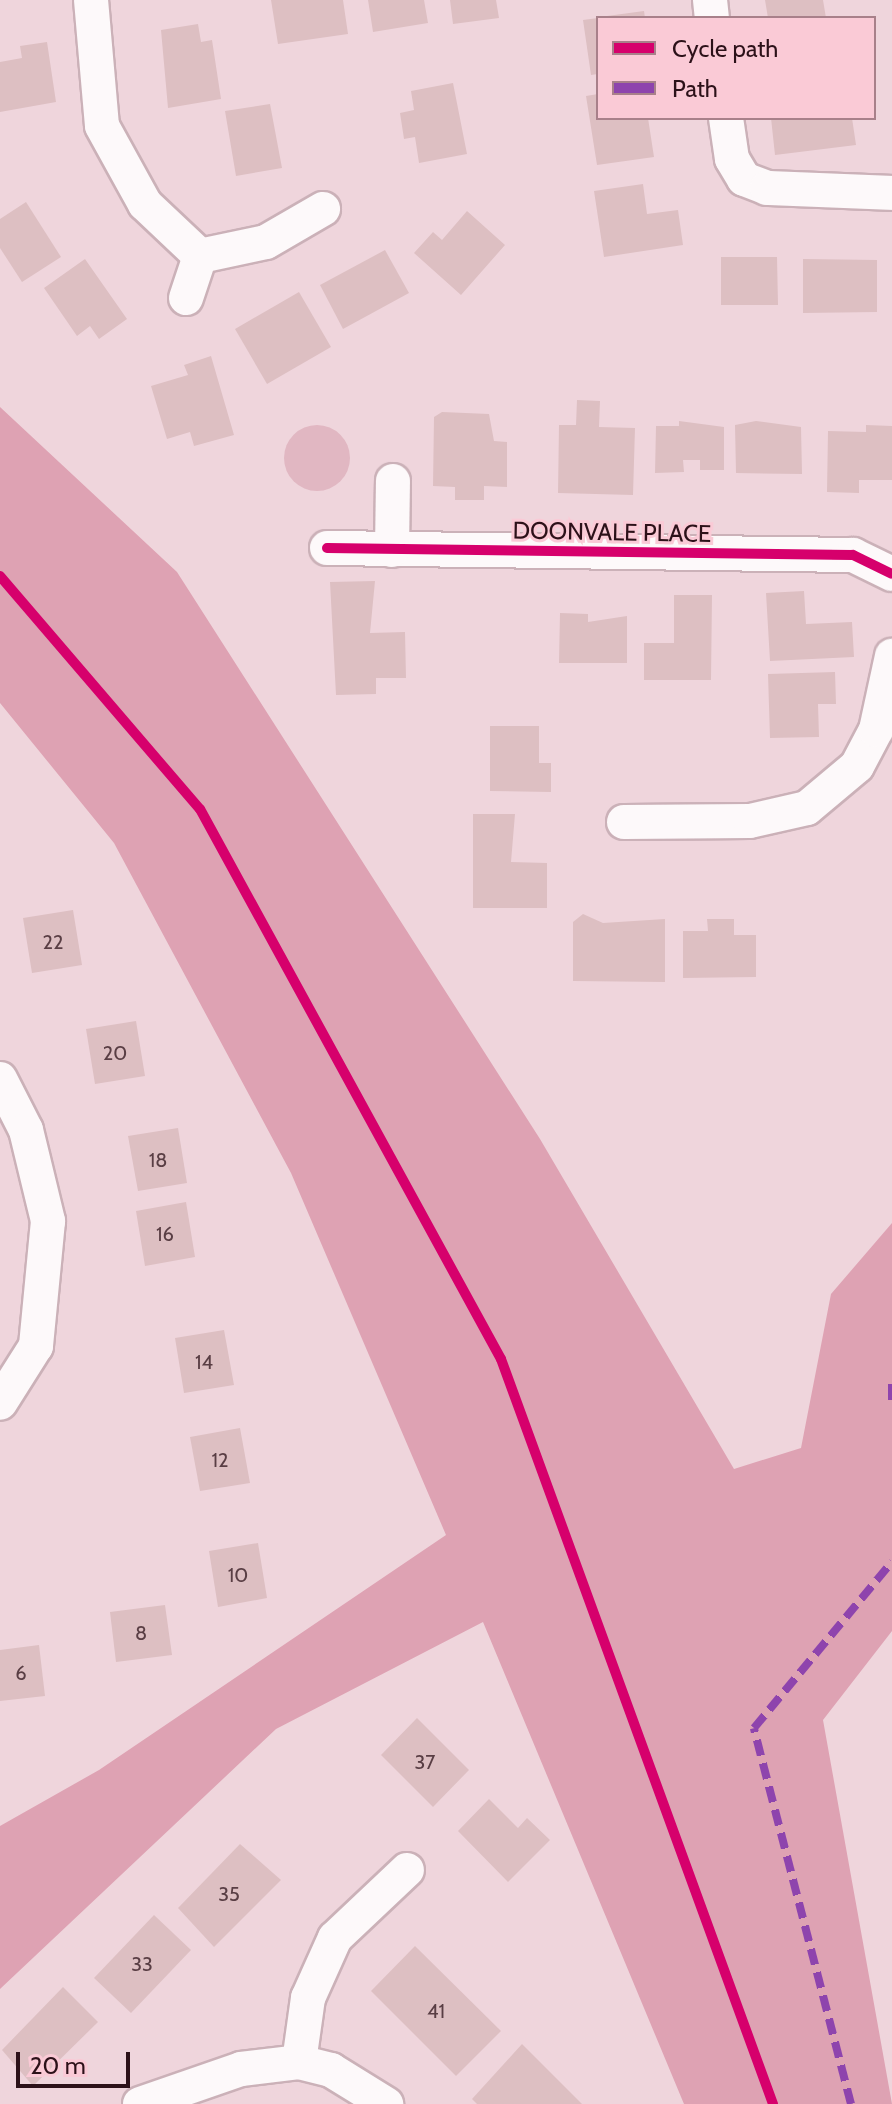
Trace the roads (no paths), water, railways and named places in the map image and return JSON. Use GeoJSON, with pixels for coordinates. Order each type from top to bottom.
{"type":"FeatureCollection","features":[{"type":"Feature","properties":{"kind":"street"},"geometry":{"type":"LineString","coordinates":[[91,0],[102,126],[145,204],[200,256]]}},
{"type":"Feature","properties":{"kind":"street"},"geometry":{"type":"LineString","coordinates":[[726,120],[732,159],[744,179],[767,188],[892,193]]}},
{"type":"Feature","properties":{"kind":"street"},"geometry":{"type":"LineString","coordinates":[[200,256],[266,242],[323,209]]}},
{"type":"Feature","properties":{"kind":"street"},"geometry":{"type":"LineString","coordinates":[[186,298],[200,256]]}},
{"type":"Feature","properties":{"kind":"street"},"geometry":{"type":"LineString","coordinates":[[392,550],[393,481]]}},
{"type":"Feature","properties":{"kind":"street","name":"DOONVALE PLACE"},"geometry":{"type":"LineString","coordinates":[[327,548],[853,555],[892,574]]}},
{"type":"Feature","properties":{"kind":"street"},"geometry":{"type":"LineString","coordinates":[[624,822],[750,821],[807,808],[857,766],[876,730],[892,656]]}},
{"type":"Feature","properties":{"kind":"street"},"geometry":{"type":"LineString","coordinates":[[0,1079],[26,1130],[48,1221],[36,1346],[0,1403]]}},
{"type":"Feature","properties":{"kind":"street"},"geometry":{"type":"LineString","coordinates":[[299,2062],[308,1998],[335,1938],[407,1870]]}},
{"type":"Feature","properties":{"kind":"street"},"geometry":{"type":"LineString","coordinates":[[140,2104],[241,2069],[299,2062],[331,2070],[386,2104]]}}]}
